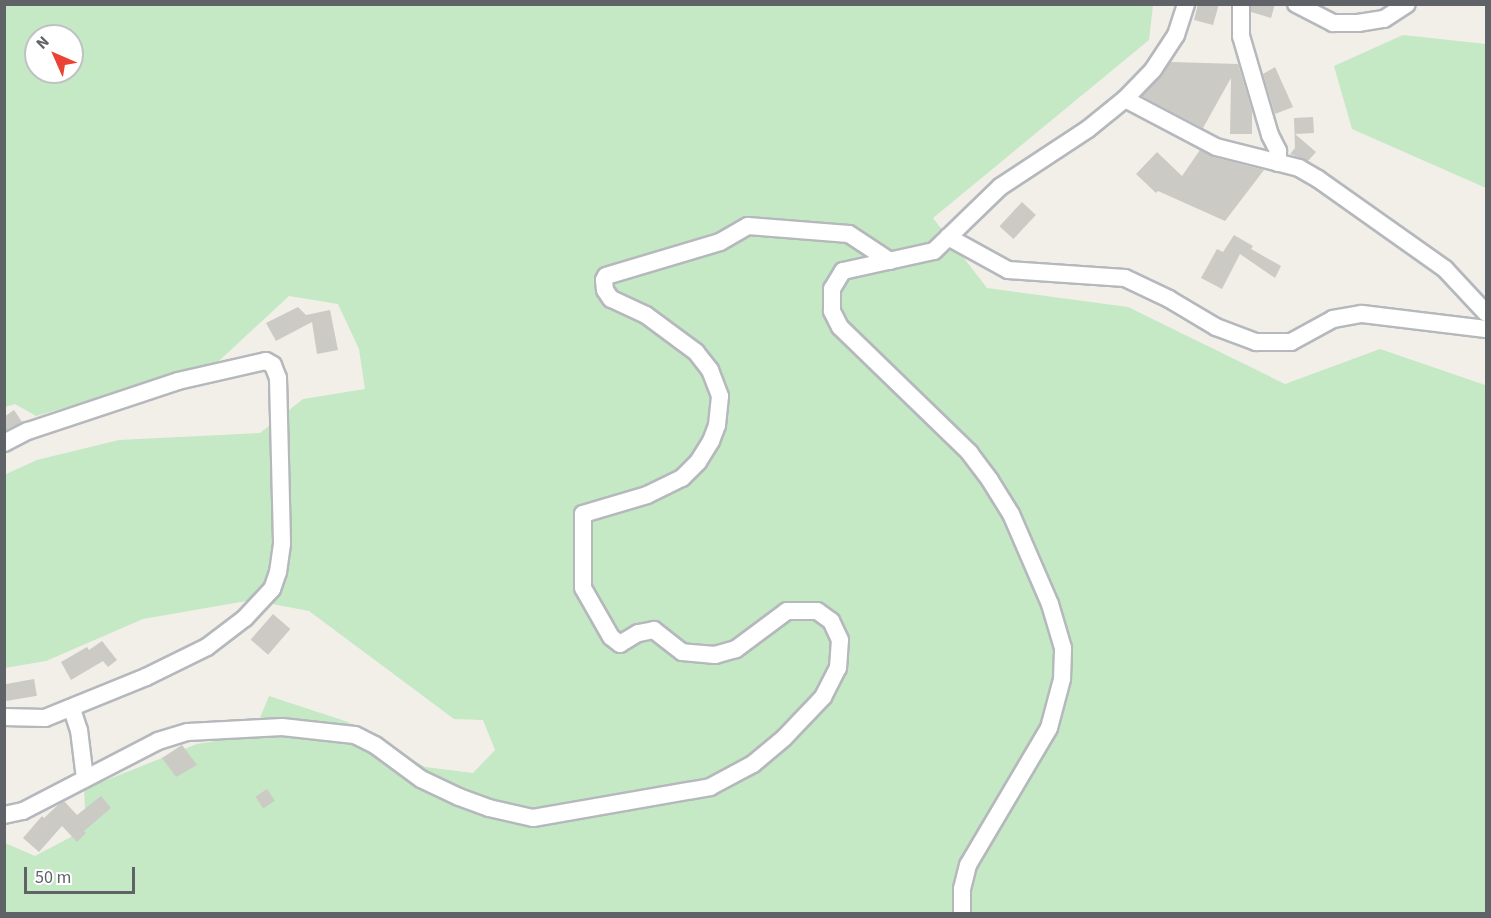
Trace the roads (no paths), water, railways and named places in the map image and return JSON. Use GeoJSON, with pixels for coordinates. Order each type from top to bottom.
{"type":"FeatureCollection","features":[{"type":"Feature","properties":{"kind":"street"},"geometry":{"type":"LineString","coordinates":[[962,914],[962,889],[968,865],[1049,728],[1062,679],[1063,648],[1046,595],[1011,514],[990,480],[970,453],[840,327],[832,311],[832,289],[843,271],[934,250],[1000,187],[1088,129],[1125,99],[1153,70],[1176,34],[1186,4]]}},
{"type":"Feature","properties":{"kind":"street"},"geometry":{"type":"LineString","coordinates":[[1240,4],[1241,36],[1270,135],[1278,151],[1278,163]]}},
{"type":"Feature","properties":{"kind":"street"},"geometry":{"type":"LineString","coordinates":[[1296,4],[1333,23],[1384,19],[1407,4]]}},
{"type":"Feature","properties":{"kind":"street"},"geometry":{"type":"LineString","coordinates":[[1125,99],[1216,147],[1299,168],[1318,179],[1445,269],[1486,313]]}},
{"type":"Feature","properties":{"kind":"street"},"geometry":{"type":"LineString","coordinates":[[4,815],[22,811],[158,741],[188,732],[282,727],[355,735],[375,745],[421,779],[440,788],[489,808],[533,818],[710,787],[753,764],[784,738],[824,697],[838,668],[840,640],[831,621],[817,611],[787,611],[736,649],[715,655],[682,652],[654,630],[638,633],[620,645],[611,637],[583,588],[583,514],[647,495],[682,478],[698,462],[711,441],[717,425],[720,396],[710,370],[696,352],[646,315],[611,299],[604,280],[606,276],[720,242],[748,226],[849,234],[890,261]]}},
{"type":"Feature","properties":{"kind":"street"},"geometry":{"type":"LineString","coordinates":[[948,237],[1008,270],[1125,278],[1169,299],[1216,327],[1257,342],[1291,342],[1333,319],[1362,314],[1486,329]]}},
{"type":"Feature","properties":{"kind":"street"},"geometry":{"type":"LineString","coordinates":[[4,443],[28,431],[178,381],[266,361],[273,365],[278,378],[282,544],[278,572],[272,589],[245,618],[207,647],[72,709],[45,718],[4,717]]}},
{"type":"Feature","properties":{"kind":"street"},"geometry":{"type":"LineString","coordinates":[[72,709],[79,730],[85,779]]}}]}
